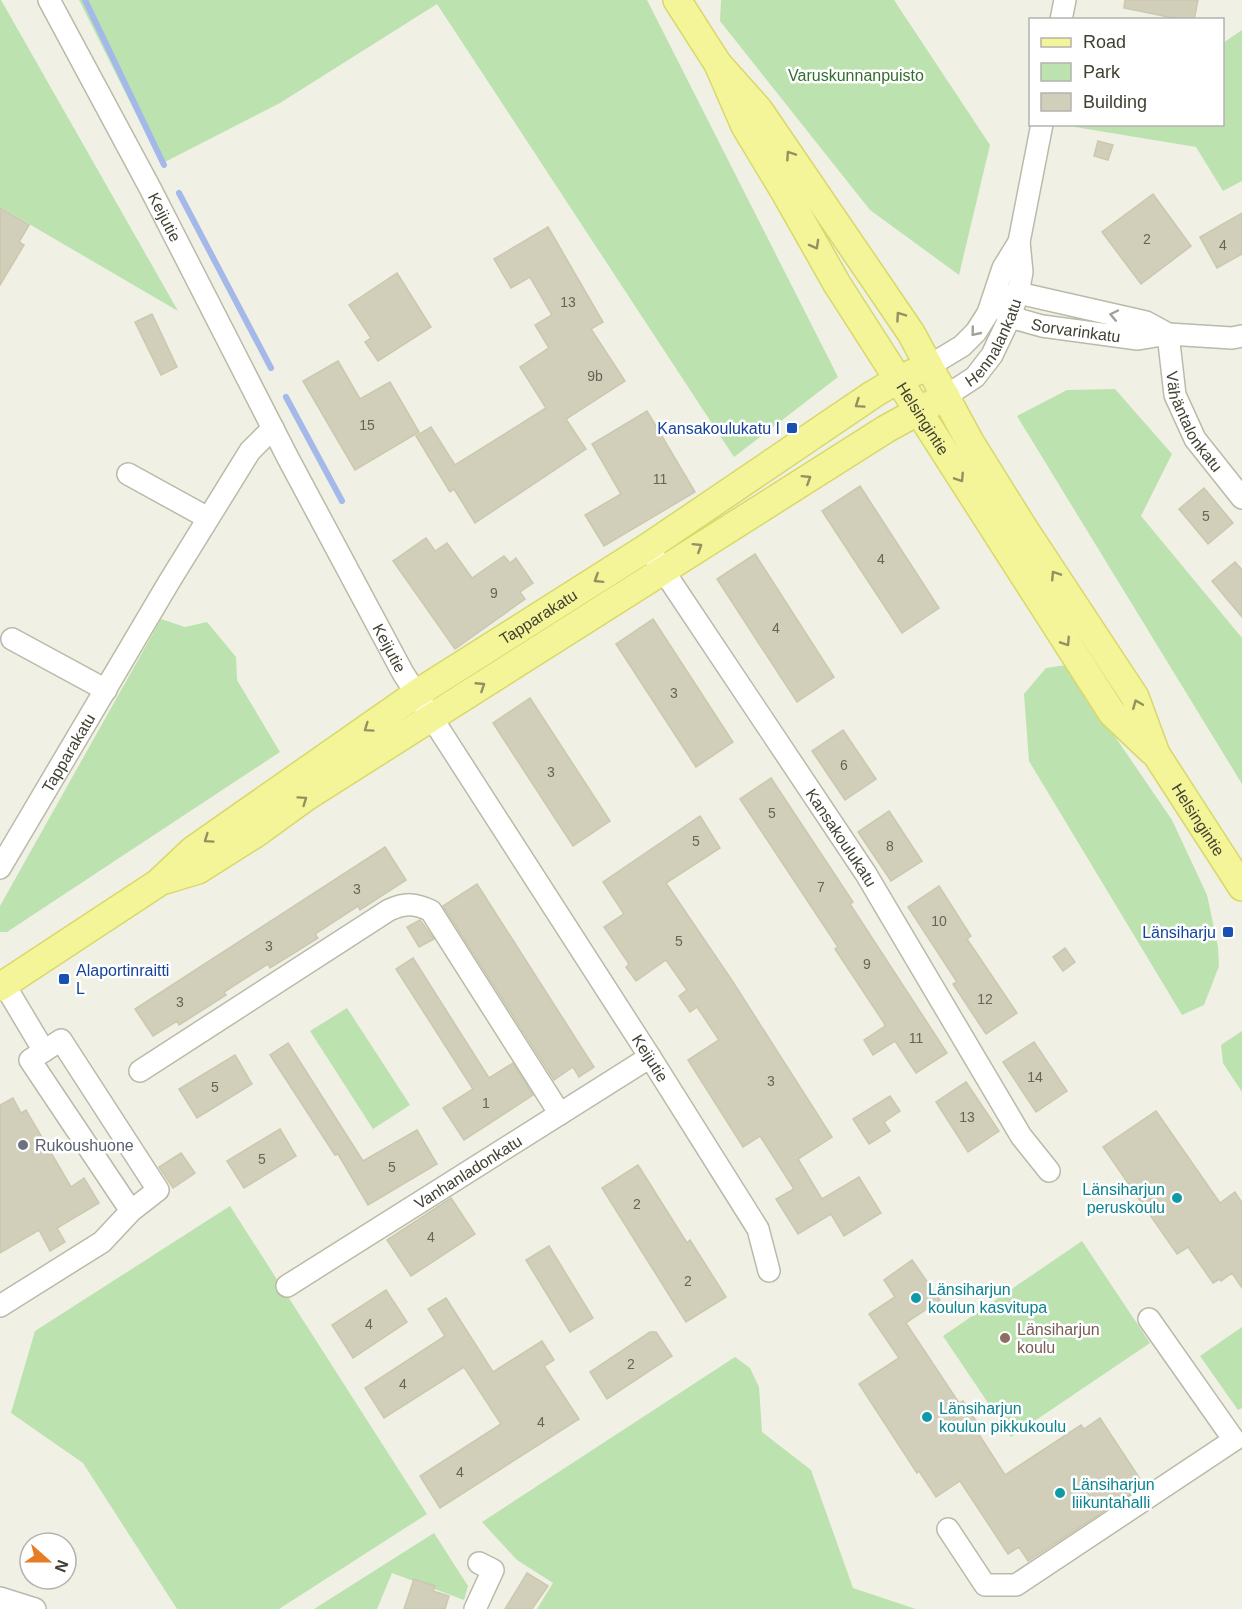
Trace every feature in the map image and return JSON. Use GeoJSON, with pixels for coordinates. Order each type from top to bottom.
{"type":"FeatureCollection","features":[{"type":"Feature","properties":{"kind":"main road","name":"Helsingintie"},"geometry":{"type":"LineString","coordinates":[[677,0],[718,64],[759,110],[911,333],[970,442],[1135,697],[1155,754]]}},
{"type":"Feature","properties":{"kind":"main road","name":"Helsingintie"},"geometry":{"type":"LineString","coordinates":[[718,64],[745,126],[837,284],[897,380],[1112,713],[1155,754],[1242,887]]}},
{"type":"Feature","properties":{"kind":"main road","name":"Tapparakatu"},"geometry":{"type":"LineString","coordinates":[[2,985],[158,883],[193,850],[416,694],[648,547],[897,380],[929,366]]}},
{"type":"Feature","properties":{"kind":"main road","name":"Hennalankatu"},"geometry":{"type":"LineString","coordinates":[[917,411],[946,396]]}},
{"type":"Feature","properties":{"kind":"main road","name":"Tapparakatu"},"geometry":{"type":"LineString","coordinates":[[158,883],[198,870],[255,834],[306,797],[663,569],[917,411]]}},
{"type":"Feature","properties":{"kind":"street","name":"Keijutie"},"geometry":{"type":"LineString","coordinates":[[49,0],[150,188],[273,428],[403,673],[758,1229],[769,1271]]}},
{"type":"Feature","properties":{"kind":"street"},"geometry":{"type":"LineString","coordinates":[[1061,18],[1065,0]]}},
{"type":"Feature","properties":{"kind":"street","name":"Hennalankatu"},"geometry":{"type":"LineString","coordinates":[[946,396],[975,376],[992,355],[1010,317],[1022,272],[1019,242],[1042,126]]}},
{"type":"Feature","properties":{"kind":"street","name":"Hennalankatu"},"geometry":{"type":"LineString","coordinates":[[929,366],[962,346],[976,332],[994,300],[1003,268],[1019,242]]}},
{"type":"Feature","properties":{"kind":"street","name":"Sorvarinkatu"},"geometry":{"type":"LineString","coordinates":[[1168,334],[1146,322],[1018,293],[994,300],[1010,317],[1042,326],[1138,339],[1168,334],[1232,338],[1242,336]]}},
{"type":"Feature","properties":{"kind":"street","name":"Vähäntalonkatu"},"geometry":{"type":"LineString","coordinates":[[1168,334],[1175,395],[1195,439],[1242,498]]}},
{"type":"Feature","properties":{"kind":"street","name":"Tapparakatu"},"geometry":{"type":"LineString","coordinates":[[0,868],[208,518],[250,451],[273,428]]}},
{"type":"Feature","properties":{"kind":"street"},"geometry":{"type":"LineString","coordinates":[[128,474],[208,518]]}},
{"type":"Feature","properties":{"kind":"street","name":"Kansakoulukatu"},"geometry":{"type":"LineString","coordinates":[[648,547],[866,874],[1021,1136],[1049,1171]]}},
{"type":"Feature","properties":{"kind":"street"},"geometry":{"type":"LineString","coordinates":[[12,639],[105,690]]}},
{"type":"Feature","properties":{"kind":"street"},"geometry":{"type":"LineString","coordinates":[[140,1071],[389,910],[410,904],[431,911],[560,1114]]}},
{"type":"Feature","properties":{"kind":"street"},"geometry":{"type":"LineString","coordinates":[[2,985],[44,1051]]}},
{"type":"Feature","properties":{"kind":"street"},"geometry":{"type":"LineString","coordinates":[[0,1306],[102,1242],[131,1211],[158,1190],[61,1040],[30,1060],[131,1211]]}},
{"type":"Feature","properties":{"kind":"street","name":"Vanhanladonkatu"},"geometry":{"type":"LineString","coordinates":[[287,1286],[650,1057]]}},
{"type":"Feature","properties":{"kind":"street"},"geometry":{"type":"LineString","coordinates":[[948,1529],[985,1585],[1016,1585],[1238,1440],[1149,1319]]}},
{"type":"Feature","properties":{"kind":"street"},"geometry":{"type":"LineString","coordinates":[[475,1609],[494,1570],[479,1563]]}},
{"type":"Feature","properties":{"kind":"street"},"geometry":{"type":"LineString","coordinates":[[0,1598],[35,1609]]}},
{"type":"Feature","properties":{"kind":"green space"},"geometry":{"type":"Polygon","coordinates":[[[1,0],[178,311],[0,207],[1,0]]]}},
{"type":"Feature","properties":{"kind":"green space"},"geometry":{"type":"Polygon","coordinates":[[[79,0],[647,0],[838,377],[734,457],[437,4],[280,103],[161,164],[79,0]]]}},
{"type":"Feature","properties":{"kind":"green space","name":"Varuskunnanpuisto"},"geometry":{"type":"Polygon","coordinates":[[[721,0],[894,0],[990,145],[959,275],[870,210],[720,21],[721,0]]]}},
{"type":"Feature","properties":{"kind":"green space"},"geometry":{"type":"Polygon","coordinates":[[[1242,30],[1242,181],[1223,191],[1196,147],[1075,127],[1224,126],[1224,42],[1242,30]]]}},
{"type":"Feature","properties":{"kind":"green space"},"geometry":{"type":"Polygon","coordinates":[[[1115,389],[1172,454],[1141,516],[1242,638],[1242,784],[1017,416],[1067,390],[1115,389]]]}},
{"type":"Feature","properties":{"kind":"green space"},"geometry":{"type":"Polygon","coordinates":[[[161,619],[185,627],[207,622],[236,657],[237,680],[280,752],[7,932],[0,932],[0,906],[161,619]]]}},
{"type":"Feature","properties":{"kind":"green space"},"geometry":{"type":"Polygon","coordinates":[[[1066,665],[1172,820],[1207,895],[1218,947],[1219,966],[1204,1005],[1182,1015],[1029,761],[1024,694],[1046,668],[1066,665]]]}},
{"type":"Feature","properties":{"kind":"green space"},"geometry":{"type":"Polygon","coordinates":[[[347,1008],[410,1105],[373,1129],[310,1031],[347,1008]]]}},
{"type":"Feature","properties":{"kind":"green space"},"geometry":{"type":"Polygon","coordinates":[[[1242,1031],[1242,1092],[1223,1063],[1221,1045],[1242,1031]]]}},
{"type":"Feature","properties":{"kind":"green space"},"geometry":{"type":"Polygon","coordinates":[[[230,1206],[427,1514],[279,1609],[177,1609],[83,1463],[11,1413],[35,1331],[230,1206]]]}},
{"type":"Feature","properties":{"kind":"green space"},"geometry":{"type":"Polygon","coordinates":[[[1082,1241],[1150,1343],[1011,1437],[943,1336],[1082,1241]]]}},
{"type":"Feature","properties":{"kind":"green space"},"geometry":{"type":"Polygon","coordinates":[[[1242,1327],[1242,1408],[1238,1410],[1200,1356],[1242,1327]]]}},
{"type":"Feature","properties":{"kind":"green space"},"geometry":{"type":"Polygon","coordinates":[[[735,1357],[750,1368],[759,1387],[762,1432],[811,1470],[853,1588],[916,1609],[537,1609],[553,1583],[517,1560],[482,1522],[735,1357]]]}},
{"type":"Feature","properties":{"kind":"green space"},"geometry":{"type":"Polygon","coordinates":[[[434,1533],[468,1586],[464,1600],[392,1573],[377,1609],[314,1609],[434,1533]]]}},
{"type":"Feature","properties":{"kind":"building"},"geometry":{"type":"Polygon","coordinates":[[[1125,0],[1198,0],[1194,18],[1173,18],[1124,8],[1125,0]]]}},
{"type":"Feature","properties":{"kind":"building"},"geometry":{"type":"Polygon","coordinates":[[[1098,141],[1113,145],[1108,160],[1094,156],[1098,141]]]}},
{"type":"Feature","properties":{"kind":"building"},"geometry":{"type":"Polygon","coordinates":[[[1153,194],[1191,246],[1141,284],[1102,232],[1153,194]]]}},
{"type":"Feature","properties":{"kind":"building"},"geometry":{"type":"Polygon","coordinates":[[[0,208],[29,225],[19,242],[24,245],[0,285],[0,208]]]}},
{"type":"Feature","properties":{"kind":"building"},"geometry":{"type":"Polygon","coordinates":[[[1242,213],[1242,254],[1217,268],[1200,237],[1242,213]]]}},
{"type":"Feature","properties":{"kind":"building"},"geometry":{"type":"Polygon","coordinates":[[[548,227],[603,322],[591,329],[625,381],[566,419],[586,449],[475,523],[454,489],[450,492],[416,436],[431,427],[455,465],[546,408],[520,367],[549,348],[535,325],[552,315],[530,277],[511,288],[494,259],[548,227]]]}},
{"type":"Feature","properties":{"kind":"building"},"geometry":{"type":"Polygon","coordinates":[[[397,273],[431,327],[378,361],[365,342],[371,338],[349,305],[397,273]]]}},
{"type":"Feature","properties":{"kind":"building"},"geometry":{"type":"Polygon","coordinates":[[[152,314],[177,367],[161,375],[135,322],[152,314]]]}},
{"type":"Feature","properties":{"kind":"building"},"geometry":{"type":"Polygon","coordinates":[[[338,361],[360,399],[390,382],[419,432],[355,470],[303,381],[338,361]]]}},
{"type":"Feature","properties":{"kind":"building"},"geometry":{"type":"Polygon","coordinates":[[[647,411],[695,492],[604,546],[585,515],[621,494],[592,444],[647,411]]]}},
{"type":"Feature","properties":{"kind":"building"},"geometry":{"type":"Polygon","coordinates":[[[860,486],[939,608],[902,633],[822,511],[860,486]]]}},
{"type":"Feature","properties":{"kind":"building"},"geometry":{"type":"Polygon","coordinates":[[[1204,488],[1233,523],[1208,544],[1179,509],[1204,488]]]}},
{"type":"Feature","properties":{"kind":"building"},"geometry":{"type":"Polygon","coordinates":[[[426,538],[435,551],[447,543],[472,578],[504,556],[510,563],[516,558],[533,583],[520,592],[525,599],[455,649],[393,561],[426,538]]]}},
{"type":"Feature","properties":{"kind":"building"},"geometry":{"type":"Polygon","coordinates":[[[755,554],[834,677],[797,702],[717,579],[755,554]]]}},
{"type":"Feature","properties":{"kind":"building"},"geometry":{"type":"Polygon","coordinates":[[[1235,562],[1242,570],[1242,617],[1212,581],[1235,562]]]}},
{"type":"Feature","properties":{"kind":"building"},"geometry":{"type":"Polygon","coordinates":[[[653,619],[733,742],[696,767],[616,644],[653,619]]]}},
{"type":"Feature","properties":{"kind":"building"},"geometry":{"type":"Polygon","coordinates":[[[530,698],[610,821],[573,846],[493,723],[530,698]]]}},
{"type":"Feature","properties":{"kind":"building"},"geometry":{"type":"Polygon","coordinates":[[[843,730],[876,779],[845,800],[812,751],[843,730]]]}},
{"type":"Feature","properties":{"kind":"building"},"geometry":{"type":"Polygon","coordinates":[[[771,778],[853,902],[850,904],[947,1053],[916,1073],[895,1041],[873,1055],[864,1040],[885,1026],[884,1023],[835,949],[838,947],[740,799],[771,778]]]}},
{"type":"Feature","properties":{"kind":"building"},"geometry":{"type":"Polygon","coordinates":[[[889,811],[922,861],[891,881],[858,832],[889,811]]]}},
{"type":"Feature","properties":{"kind":"building"},"geometry":{"type":"Polygon","coordinates":[[[700,816],[720,848],[666,883],[733,982],[832,1137],[798,1159],[822,1199],[859,1177],[881,1213],[844,1236],[831,1214],[798,1234],[776,1199],[794,1189],[760,1136],[743,1147],[688,1060],[719,1040],[697,1007],[690,1012],[679,996],[687,990],[666,960],[636,981],[626,967],[629,964],[604,927],[624,914],[603,882],[700,816]]]}},
{"type":"Feature","properties":{"kind":"building"},"geometry":{"type":"Polygon","coordinates":[[[385,847],[406,880],[360,910],[358,906],[315,934],[318,938],[270,968],[268,964],[224,992],[226,995],[179,1025],[177,1021],[153,1036],[135,1009],[385,847]]]}},
{"type":"Feature","properties":{"kind":"building"},"geometry":{"type":"Polygon","coordinates":[[[477,884],[594,1067],[579,1077],[573,1067],[554,1080],[443,906],[477,884]]]}},
{"type":"Feature","properties":{"kind":"building"},"geometry":{"type":"Polygon","coordinates":[[[939,886],[971,936],[967,939],[1017,1013],[986,1034],[953,984],[957,982],[908,907],[939,886]]]}},
{"type":"Feature","properties":{"kind":"building"},"geometry":{"type":"Polygon","coordinates":[[[420,920],[434,939],[419,947],[407,927],[420,920]]]}},
{"type":"Feature","properties":{"kind":"building"},"geometry":{"type":"Polygon","coordinates":[[[1065,948],[1075,962],[1063,971],[1053,957],[1065,948]]]}},
{"type":"Feature","properties":{"kind":"building"},"geometry":{"type":"Polygon","coordinates":[[[413,958],[489,1078],[513,1063],[533,1095],[464,1140],[443,1108],[473,1089],[396,969],[413,958]]]}},
{"type":"Feature","properties":{"kind":"building"},"geometry":{"type":"Polygon","coordinates":[[[1034,1042],[1067,1091],[1036,1112],[1003,1062],[1034,1042]]]}},
{"type":"Feature","properties":{"kind":"building"},"geometry":{"type":"Polygon","coordinates":[[[288,1043],[363,1161],[417,1130],[437,1164],[368,1205],[338,1154],[335,1155],[270,1055],[288,1043]]]}},
{"type":"Feature","properties":{"kind":"building"},"geometry":{"type":"Polygon","coordinates":[[[235,1055],[252,1084],[197,1118],[179,1089],[235,1055]]]}},
{"type":"Feature","properties":{"kind":"building"},"geometry":{"type":"Polygon","coordinates":[[[966,1082],[999,1131],[968,1152],[936,1102],[966,1082]]]}},
{"type":"Feature","properties":{"kind":"building"},"geometry":{"type":"Polygon","coordinates":[[[890,1096],[900,1111],[884,1122],[890,1131],[869,1144],[853,1119],[890,1096]]]}},
{"type":"Feature","properties":{"kind":"building","name":"Rukoushuone"},"geometry":{"type":"Polygon","coordinates":[[[13,1098],[21,1113],[26,1110],[71,1187],[84,1178],[99,1203],[57,1228],[65,1242],[50,1251],[39,1230],[0,1253],[0,1105],[13,1098]]]}},
{"type":"Feature","properties":{"kind":"building","name":"Länsiharjun peruskoulu"},"geometry":{"type":"Polygon","coordinates":[[[1156,1111],[1220,1203],[1235,1192],[1242,1203],[1242,1288],[1232,1273],[1221,1281],[1220,1279],[1213,1283],[1188,1247],[1177,1254],[1103,1147],[1156,1111]]]}},
{"type":"Feature","properties":{"kind":"building"},"geometry":{"type":"Polygon","coordinates":[[[280,1129],[296,1156],[244,1188],[227,1161],[280,1129]]]}},
{"type":"Feature","properties":{"kind":"building"},"geometry":{"type":"Polygon","coordinates":[[[181,1153],[195,1173],[173,1188],[159,1167],[181,1153]]]}},
{"type":"Feature","properties":{"kind":"building"},"geometry":{"type":"Polygon","coordinates":[[[638,1165],[687,1243],[690,1240],[726,1297],[686,1322],[602,1188],[638,1165]]]}},
{"type":"Feature","properties":{"kind":"building"},"geometry":{"type":"Polygon","coordinates":[[[451,1198],[475,1234],[411,1276],[387,1240],[451,1198]]]}},
{"type":"Feature","properties":{"kind":"building"},"geometry":{"type":"Polygon","coordinates":[[[549,1246],[593,1318],[570,1332],[526,1260],[549,1246]]]}},
{"type":"Feature","properties":{"kind":"building"},"geometry":{"type":"Polygon","coordinates":[[[912,1260],[940,1300],[906,1323],[959,1403],[963,1401],[983,1431],[978,1433],[1005,1475],[1081,1425],[1084,1429],[1100,1418],[1144,1485],[1028,1561],[1019,1547],[1008,1554],[960,1481],[936,1497],[919,1471],[917,1473],[859,1384],[899,1358],[869,1314],[895,1297],[884,1280],[912,1260]]]}},
{"type":"Feature","properties":{"kind":"building"},"geometry":{"type":"Polygon","coordinates":[[[386,1290],[407,1322],[353,1358],[332,1325],[386,1290]]]}},
{"type":"Feature","properties":{"kind":"building"},"geometry":{"type":"Polygon","coordinates":[[[446,1298],[493,1372],[542,1341],[554,1360],[544,1366],[579,1419],[440,1508],[420,1476],[501,1424],[464,1367],[384,1418],[365,1388],[445,1336],[428,1309],[446,1298]]]}},
{"type":"Feature","properties":{"kind":"building"},"geometry":{"type":"Polygon","coordinates":[[[650,1332],[656,1332],[672,1356],[607,1399],[590,1372],[650,1332]]]}},
{"type":"Feature","properties":{"kind":"building"},"geometry":{"type":"Polygon","coordinates":[[[527,1573],[548,1586],[532,1609],[505,1609],[527,1573]]]}},
{"type":"Feature","properties":{"kind":"building"},"geometry":{"type":"Polygon","coordinates":[[[414,1579],[435,1586],[433,1591],[449,1596],[445,1609],[404,1609],[414,1579]]]}},
{"type":"Feature","properties":{"kind":"waterway"},"geometry":{"type":"LineString","coordinates":[[85,0],[164,165]]}},
{"type":"Feature","properties":{"kind":"waterway"},"geometry":{"type":"LineString","coordinates":[[179,193],[271,368]]}},
{"type":"Feature","properties":{"kind":"waterway"},"geometry":{"type":"LineString","coordinates":[[286,397],[342,501]]}},
{"type":"Feature","properties":{"kind":"place","name":"Kansakoulukatu I"},"geometry":{"type":"Point","coordinates":[792,428]}},
{"type":"Feature","properties":{"kind":"place","name":"Länsiharju"},"geometry":{"type":"Point","coordinates":[1228,932]}},
{"type":"Feature","properties":{"kind":"place","name":"Alaportinraitti L"},"geometry":{"type":"Point","coordinates":[64,979]}},
{"type":"Feature","properties":{"kind":"place","name":"Rukoushuone"},"geometry":{"type":"Point","coordinates":[23,1145]}},
{"type":"Feature","properties":{"kind":"place","name":"Länsiharjun peruskoulu"},"geometry":{"type":"Point","coordinates":[1177,1198]}},
{"type":"Feature","properties":{"kind":"place","name":"Länsiharjun koulun kasvitupa"},"geometry":{"type":"Point","coordinates":[916,1298]}},
{"type":"Feature","properties":{"kind":"place","name":"Länsiharjun koulu"},"geometry":{"type":"Point","coordinates":[1005,1338]}},
{"type":"Feature","properties":{"kind":"place","name":"Länsiharjun koulun pikkukoulu"},"geometry":{"type":"Point","coordinates":[927,1417]}},
{"type":"Feature","properties":{"kind":"place","name":"Länsiharjun liikuntahalli"},"geometry":{"type":"Point","coordinates":[1060,1493]}}]}
